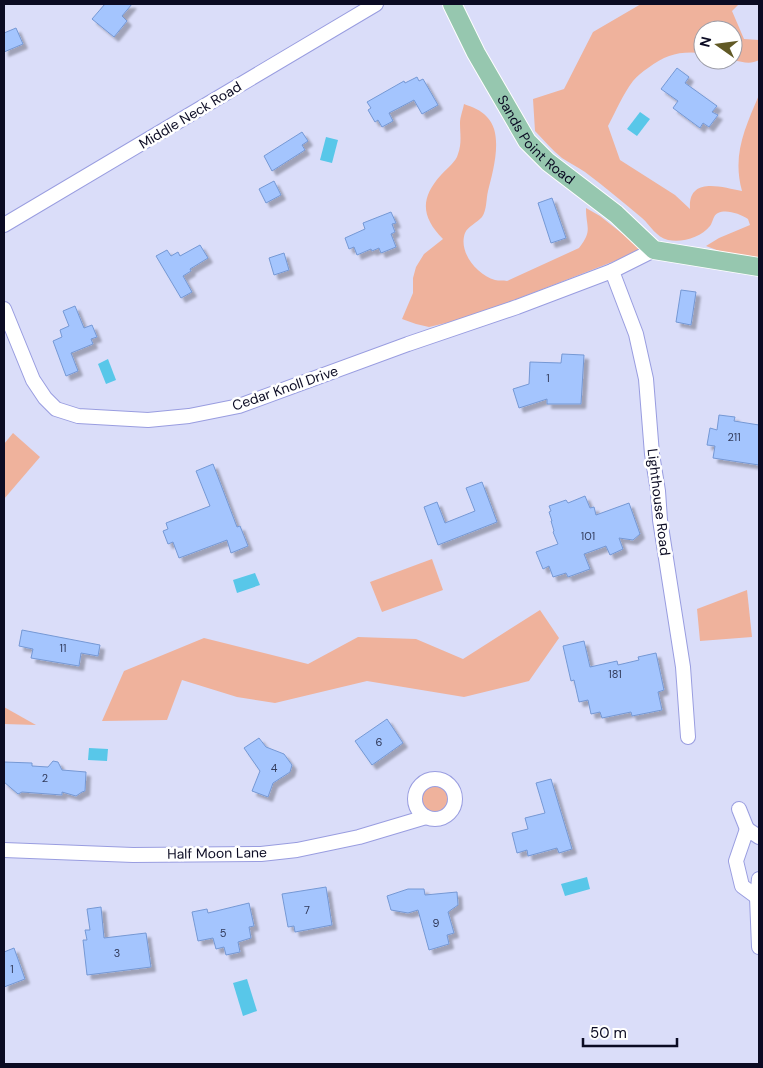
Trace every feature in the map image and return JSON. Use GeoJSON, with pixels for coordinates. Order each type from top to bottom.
{"type":"FeatureCollection","features":[{"type":"Feature","properties":{"kind":"main road","name":"Sands Point Road"},"geometry":{"type":"LineString","coordinates":[[452,4],[476,53],[527,142],[548,162],[616,214],[654,250]]}},
{"type":"Feature","properties":{"kind":"main road"},"geometry":{"type":"LineString","coordinates":[[654,250],[759,267]]}},
{"type":"Feature","properties":{"kind":"street","name":"Middle Neck Road"},"geometry":{"type":"LineString","coordinates":[[4,225],[376,4]]}},
{"type":"Feature","properties":{"kind":"street"},"geometry":{"type":"LineString","coordinates":[[612,271],[654,250]]}},
{"type":"Feature","properties":{"kind":"street","name":"Cedar Knoll Drive"},"geometry":{"type":"LineString","coordinates":[[4,309],[33,380],[45,398],[56,409],[78,416],[148,420],[189,416],[239,406],[408,344],[517,307],[612,271]]}},
{"type":"Feature","properties":{"kind":"street","name":"Lighthouse Road"},"geometry":{"type":"LineString","coordinates":[[612,271],[636,334],[646,379],[660,520],[683,667],[688,737]]}},
{"type":"Feature","properties":{"kind":"street"},"geometry":{"type":"LineString","coordinates":[[739,809],[747,829],[759,837]]}},
{"type":"Feature","properties":{"kind":"street","name":"Half Moon Lane"},"geometry":{"type":"LineString","coordinates":[[4,850],[133,855],[261,854],[297,850],[359,837],[426,817]]}},
{"type":"Feature","properties":{"kind":"street"},"geometry":{"type":"LineString","coordinates":[[747,829],[736,861],[742,886],[757,897]]}},
{"type":"Feature","properties":{"kind":"street"},"geometry":{"type":"LineString","coordinates":[[759,879],[757,897],[759,947]]}},
{"type":"Feature","properties":{"kind":"shaded area"},"geometry":{"type":"Polygon","coordinates":[[[641,4],[739,4],[732,11],[736,20],[693,20],[693,53],[674,54],[661,59],[642,73],[626,91],[608,126],[620,160],[675,195],[690,209],[694,192],[700,188],[716,186],[742,191],[738,165],[741,142],[759,95],[759,260],[730,255],[706,246],[719,238],[750,225],[745,217],[733,213],[718,213],[706,230],[697,236],[680,241],[664,239],[600,183],[562,158],[535,131],[533,99],[564,89],[593,32],[641,4]]]}},
{"type":"Feature","properties":{"kind":"shaded area"},"geometry":{"type":"Polygon","coordinates":[[[743,37],[744,39],[759,40],[759,60],[749,63],[743,62],[743,37]]]}},
{"type":"Feature","properties":{"kind":"shaded area"},"geometry":{"type":"Polygon","coordinates":[[[464,104],[485,115],[492,124],[495,133],[496,153],[485,211],[482,217],[466,231],[464,240],[464,248],[467,255],[482,273],[495,280],[507,281],[579,248],[586,237],[588,229],[586,208],[600,216],[643,250],[471,317],[429,327],[402,319],[413,293],[413,278],[416,267],[424,254],[443,239],[430,223],[427,215],[427,200],[434,183],[457,157],[460,142],[460,121],[464,104]]]}},
{"type":"Feature","properties":{"kind":"shaded area"},"geometry":{"type":"Polygon","coordinates":[[[13,433],[40,457],[4,499],[4,444],[13,433]]]}},
{"type":"Feature","properties":{"kind":"shaded area"},"geometry":{"type":"Polygon","coordinates":[[[432,559],[443,590],[382,612],[370,582],[432,559]]]}},
{"type":"Feature","properties":{"kind":"shaded area"},"geometry":{"type":"Polygon","coordinates":[[[747,590],[752,637],[700,641],[697,609],[747,590]]]}},
{"type":"Feature","properties":{"kind":"shaded area"},"geometry":{"type":"Polygon","coordinates":[[[540,610],[559,638],[529,681],[464,697],[367,681],[275,703],[237,697],[182,680],[167,720],[102,721],[124,671],[204,638],[308,664],[358,637],[416,639],[463,659],[540,610]]]}},
{"type":"Feature","properties":{"kind":"shaded area"},"geometry":{"type":"Polygon","coordinates":[[[4,707],[36,725],[4,724],[4,707]]]}},
{"type":"Feature","properties":{"kind":"shaded area"},"geometry":{"type":"Polygon","coordinates":[[[435,784],[446,789],[451,800],[446,811],[435,816],[424,811],[419,800],[424,789],[435,784]]]}},
{"type":"Feature","properties":{"kind":"water"},"geometry":{"type":"Polygon","coordinates":[[[640,112],[650,119],[637,136],[627,129],[640,112]]]}},
{"type":"Feature","properties":{"kind":"water"},"geometry":{"type":"Polygon","coordinates":[[[326,137],[338,140],[332,163],[320,160],[326,137]]]}},
{"type":"Feature","properties":{"kind":"water"},"geometry":{"type":"Polygon","coordinates":[[[108,359],[116,380],[106,384],[98,364],[108,359]]]}},
{"type":"Feature","properties":{"kind":"water"},"geometry":{"type":"Polygon","coordinates":[[[255,573],[260,585],[237,593],[233,580],[255,573]]]}},
{"type":"Feature","properties":{"kind":"water"},"geometry":{"type":"Polygon","coordinates":[[[89,748],[108,749],[107,761],[88,760],[89,748]]]}},
{"type":"Feature","properties":{"kind":"water"},"geometry":{"type":"Polygon","coordinates":[[[587,877],[590,889],[565,896],[561,884],[587,877]]]}},
{"type":"Feature","properties":{"kind":"water"},"geometry":{"type":"Polygon","coordinates":[[[247,979],[257,1011],[243,1016],[233,983],[247,979]]]}},
{"type":"Feature","properties":{"kind":"building"},"geometry":{"type":"Polygon","coordinates":[[[105,4],[132,4],[122,16],[127,21],[114,37],[92,19],[105,4]]]}},
{"type":"Feature","properties":{"kind":"building"},"geometry":{"type":"Polygon","coordinates":[[[16,28],[23,44],[4,52],[4,33],[16,28]]]}},
{"type":"Feature","properties":{"kind":"building"},"geometry":{"type":"Polygon","coordinates":[[[677,68],[689,77],[685,83],[717,106],[712,112],[718,115],[709,127],[703,123],[700,128],[673,108],[678,101],[661,89],[677,68]]]}},
{"type":"Feature","properties":{"kind":"building"},"geometry":{"type":"Polygon","coordinates":[[[417,77],[419,81],[423,79],[438,105],[422,114],[414,100],[389,113],[393,121],[382,127],[378,120],[375,122],[368,110],[371,108],[367,102],[404,81],[405,83],[417,77]]]}},
{"type":"Feature","properties":{"kind":"building"},"geometry":{"type":"Polygon","coordinates":[[[302,132],[308,141],[302,145],[305,150],[272,171],[264,156],[302,132]]]}},
{"type":"Feature","properties":{"kind":"building"},"geometry":{"type":"Polygon","coordinates":[[[274,181],[281,195],[266,203],[259,189],[274,181]]]}},
{"type":"Feature","properties":{"kind":"building"},"geometry":{"type":"Polygon","coordinates":[[[552,198],[566,238],[551,243],[538,203],[552,198]]]}},
{"type":"Feature","properties":{"kind":"building"},"geometry":{"type":"Polygon","coordinates":[[[391,212],[396,223],[392,224],[395,232],[391,234],[396,247],[381,253],[379,248],[372,251],[371,249],[357,255],[354,247],[349,249],[345,238],[365,229],[363,223],[391,212]]]}},
{"type":"Feature","properties":{"kind":"building"},"geometry":{"type":"Polygon","coordinates":[[[200,245],[208,258],[190,269],[191,271],[183,276],[192,292],[181,298],[156,256],[167,250],[171,256],[178,252],[180,256],[200,245]]]}},
{"type":"Feature","properties":{"kind":"building"},"geometry":{"type":"Polygon","coordinates":[[[284,253],[289,270],[274,275],[269,258],[284,253]]]}},
{"type":"Feature","properties":{"kind":"building"},"geometry":{"type":"Polygon","coordinates":[[[681,290],[696,292],[691,325],[676,322],[681,290]]]}},
{"type":"Feature","properties":{"kind":"building"},"geometry":{"type":"Polygon","coordinates":[[[75,306],[84,328],[92,325],[97,337],[91,339],[93,344],[71,353],[78,371],[66,376],[53,341],[62,337],[60,330],[69,326],[63,311],[75,306]]]}},
{"type":"Feature","properties":{"kind":"building"},"geometry":{"type":"Polygon","coordinates":[[[562,354],[584,355],[581,404],[547,404],[547,399],[519,408],[513,389],[529,384],[530,362],[561,363],[562,354]]]}},
{"type":"Feature","properties":{"kind":"building"},"geometry":{"type":"Polygon","coordinates":[[[719,415],[735,417],[734,421],[759,425],[759,465],[713,458],[715,446],[707,445],[710,428],[717,430],[719,415]]]}},
{"type":"Feature","properties":{"kind":"building"},"geometry":{"type":"Polygon","coordinates":[[[213,464],[237,527],[240,526],[248,546],[231,553],[227,540],[179,558],[173,542],[168,544],[163,531],[168,529],[166,523],[210,506],[196,471],[213,464]]]}},
{"type":"Feature","properties":{"kind":"building"},"geometry":{"type":"Polygon","coordinates":[[[482,482],[497,522],[438,545],[424,507],[437,502],[445,523],[475,511],[466,488],[482,482]]]}},
{"type":"Feature","properties":{"kind":"building"},"geometry":{"type":"Polygon","coordinates":[[[585,496],[590,508],[594,507],[596,515],[629,503],[640,534],[633,540],[619,538],[623,549],[610,555],[606,546],[584,554],[590,569],[568,577],[566,573],[553,577],[549,566],[543,569],[536,552],[558,544],[553,532],[549,506],[566,500],[568,503],[585,496]]]}},
{"type":"Feature","properties":{"kind":"building"},"geometry":{"type":"Polygon","coordinates":[[[22,630],[100,645],[98,656],[81,653],[79,666],[31,658],[33,649],[19,646],[22,630]]]}},
{"type":"Feature","properties":{"kind":"building"},"geometry":{"type":"Polygon","coordinates":[[[584,641],[590,667],[617,661],[618,665],[639,660],[638,657],[656,653],[664,690],[658,692],[662,710],[632,716],[631,712],[602,718],[600,712],[591,714],[588,700],[579,702],[574,680],[571,681],[563,646],[584,641]]]}},
{"type":"Feature","properties":{"kind":"building"},"geometry":{"type":"Polygon","coordinates":[[[387,719],[403,743],[372,765],[355,741],[387,719]]]}},
{"type":"Feature","properties":{"kind":"building"},"geometry":{"type":"Polygon","coordinates":[[[259,738],[266,747],[284,754],[292,765],[290,772],[273,783],[268,797],[252,791],[260,771],[244,748],[259,738]]]}},
{"type":"Feature","properties":{"kind":"building"},"geometry":{"type":"Polygon","coordinates":[[[53,761],[58,762],[62,770],[86,772],[85,791],[76,796],[62,792],[62,795],[22,792],[18,794],[4,782],[4,762],[32,763],[32,766],[48,767],[53,761]]]}},
{"type":"Feature","properties":{"kind":"building"},"geometry":{"type":"Polygon","coordinates":[[[551,779],[572,849],[559,853],[557,848],[528,856],[527,850],[517,853],[512,833],[528,829],[525,818],[545,813],[536,783],[551,779]]]}},
{"type":"Feature","properties":{"kind":"building"},"geometry":{"type":"Polygon","coordinates":[[[326,887],[332,925],[295,932],[294,926],[288,927],[282,894],[326,887]]]}},
{"type":"Feature","properties":{"kind":"building"},"geometry":{"type":"Polygon","coordinates":[[[408,889],[424,889],[425,895],[457,892],[458,905],[448,912],[454,933],[447,935],[449,944],[429,950],[418,910],[408,913],[391,910],[387,896],[408,889]]]}},
{"type":"Feature","properties":{"kind":"building"},"geometry":{"type":"Polygon","coordinates":[[[249,903],[254,926],[249,927],[251,938],[238,942],[240,952],[226,955],[224,947],[216,949],[213,938],[198,941],[192,912],[207,909],[208,913],[249,903]]]}},
{"type":"Feature","properties":{"kind":"building"},"geometry":{"type":"Polygon","coordinates":[[[101,907],[104,938],[146,933],[151,967],[87,975],[83,940],[87,940],[85,930],[90,930],[87,909],[101,907]]]}},
{"type":"Feature","properties":{"kind":"building"},"geometry":{"type":"Polygon","coordinates":[[[14,948],[25,979],[4,987],[4,952],[14,948]]]}}]}
